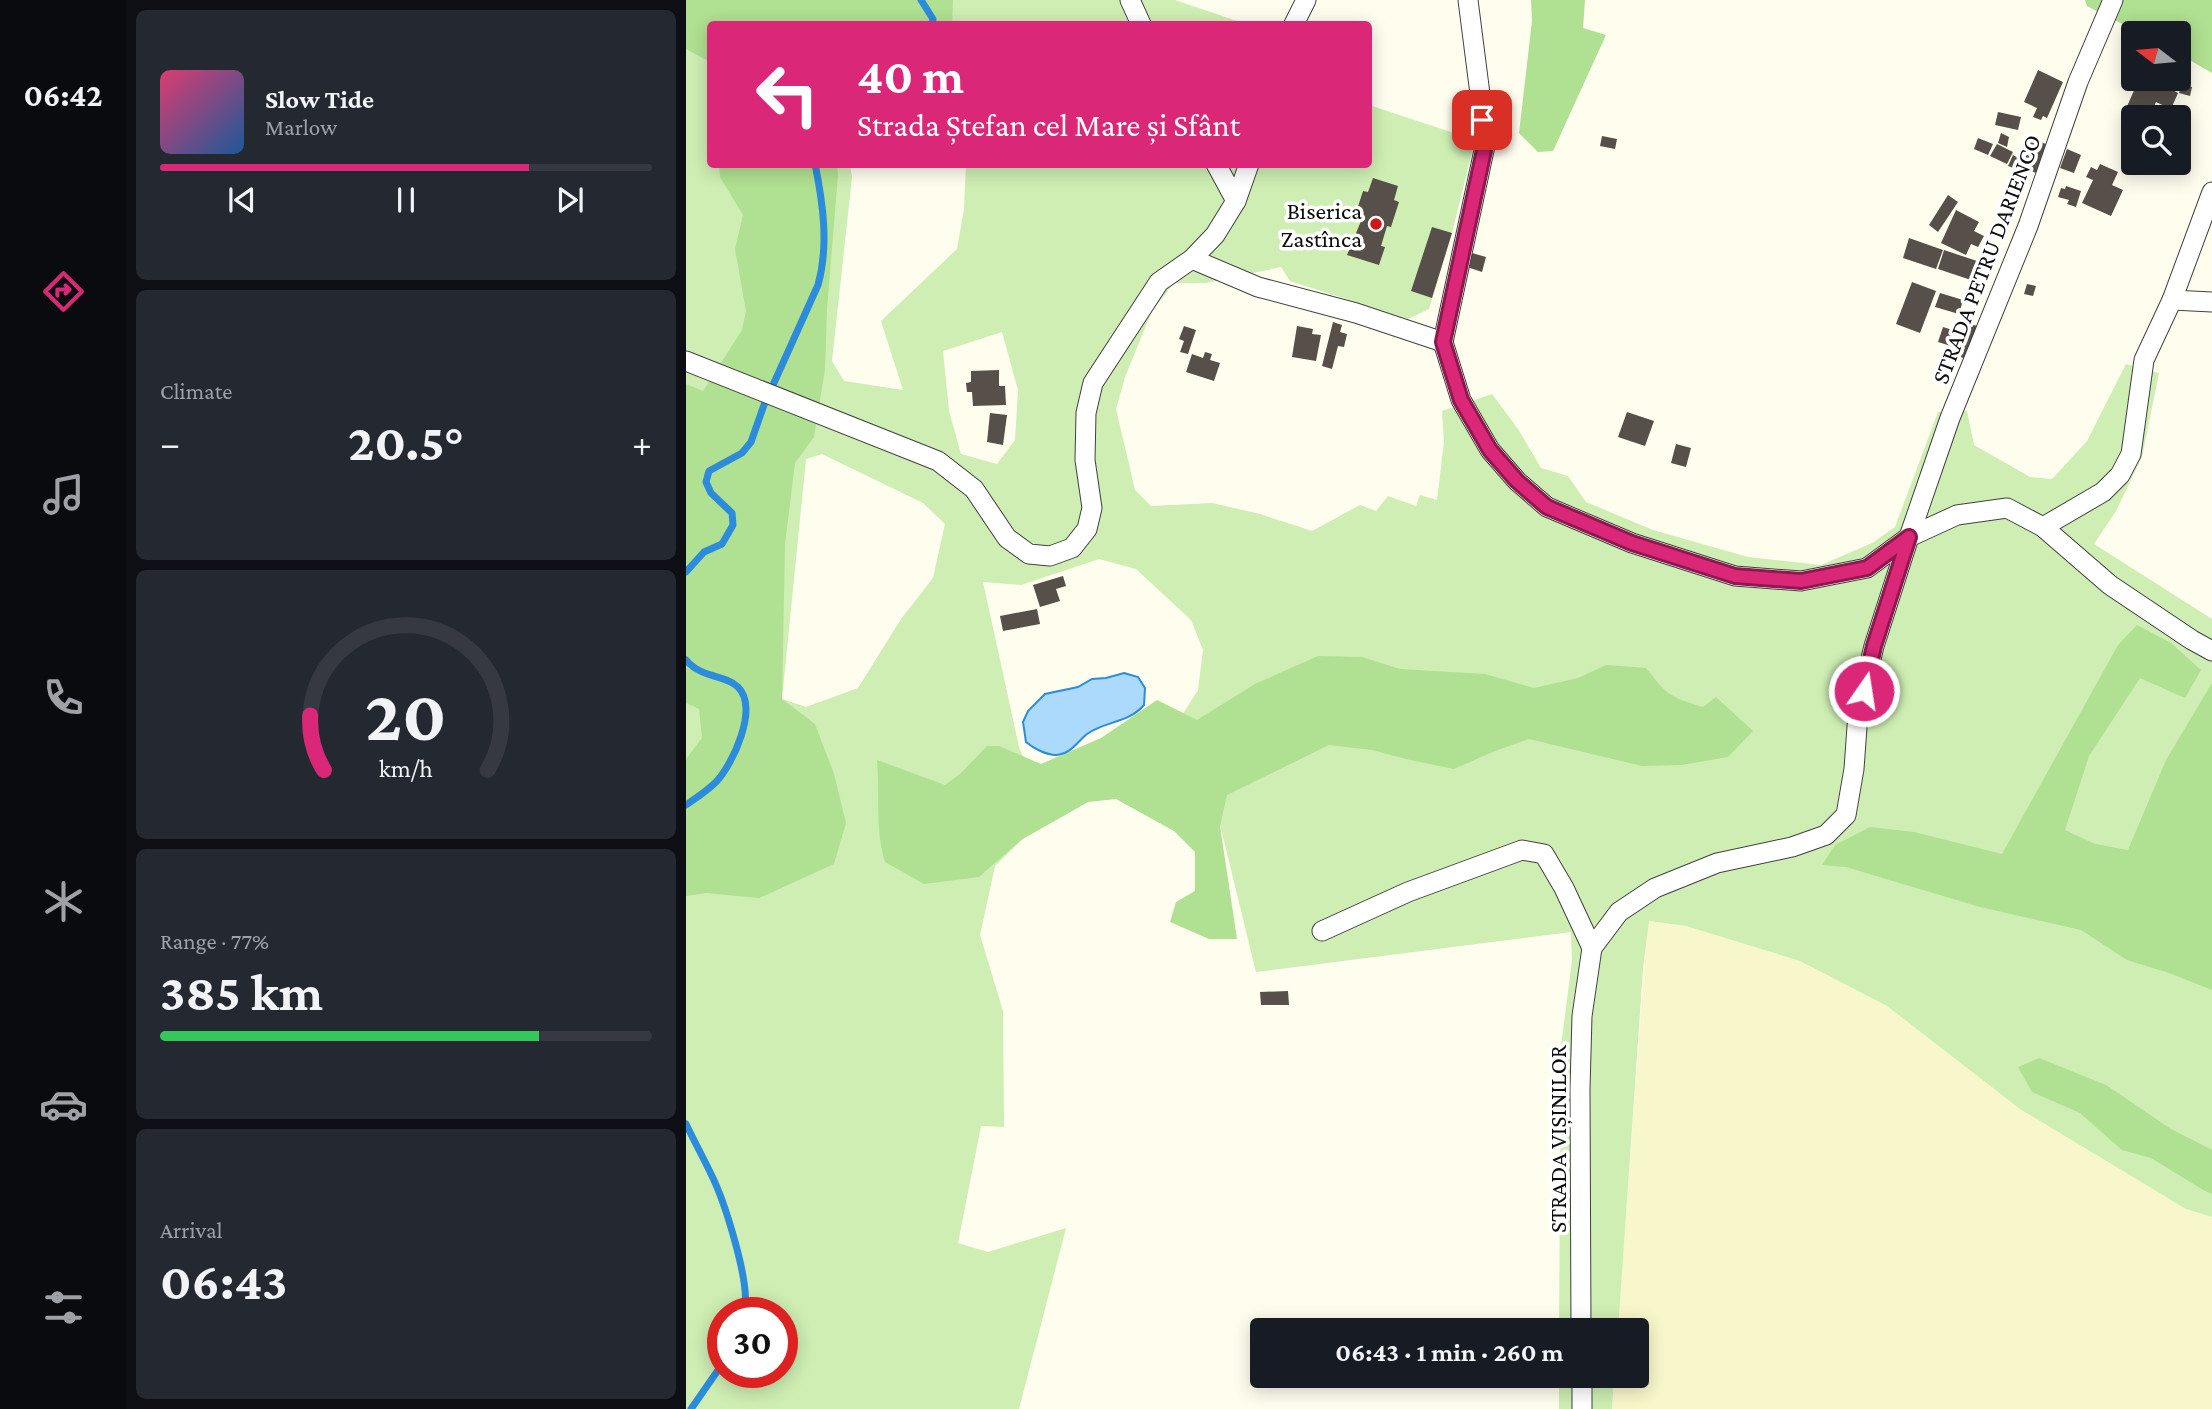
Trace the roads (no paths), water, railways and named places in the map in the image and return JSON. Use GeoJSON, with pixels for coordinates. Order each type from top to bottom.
{"type":"FeatureCollection","features":[{"type":"Feature","properties":{"kind":"street"},"geometry":{"type":"LineString","coordinates":[[1130,0],[1140,21]]}},
{"type":"Feature","properties":{"kind":"street"},"geometry":{"type":"LineString","coordinates":[[1296,21],[1306,0]]}},
{"type":"Feature","properties":{"kind":"street"},"geometry":{"type":"LineString","coordinates":[[1468,0],[1486,141],[1443,342],[1461,400],[1490,450],[1517,481],[1547,507],[1632,543],[1735,576],[1801,581],[1867,568],[1909,537],[1957,515],[2007,508],[2043,527],[2110,585],[2212,651]]}},
{"type":"Feature","properties":{"kind":"street","name":"STRADA PETRU DARIENCO"},"geometry":{"type":"LineString","coordinates":[[1909,537],[1950,418],[2028,226],[2078,82],[2113,0]]}},
{"type":"Feature","properties":{"kind":"street"},"geometry":{"type":"LineString","coordinates":[[1218,168],[1236,201]]}},
{"type":"Feature","properties":{"kind":"street"},"geometry":{"type":"LineString","coordinates":[[686,361],[939,461],[974,489],[1007,538],[1029,554],[1050,556],[1072,548],[1087,530],[1092,508],[1085,460],[1086,414],[1093,383],[1159,282],[1192,260],[1215,235],[1236,201],[1248,168]]}},
{"type":"Feature","properties":{"kind":"street"},"geometry":{"type":"LineString","coordinates":[[2043,527],[2103,492],[2120,475],[2131,454],[2144,360],[2172,300],[2212,192]]}},
{"type":"Feature","properties":{"kind":"street"},"geometry":{"type":"LineString","coordinates":[[1192,260],[1258,287],[1356,313],[1443,342]]}},
{"type":"Feature","properties":{"kind":"street"},"geometry":{"type":"LineString","coordinates":[[2172,300],[2212,302]]}},
{"type":"Feature","properties":{"kind":"street","name":"STRADA VIȘINILOR"},"geometry":{"type":"LineString","coordinates":[[1581,1318],[1582,1016],[1592,948],[1619,912],[1655,888],[1717,863],[1792,847],[1826,835],[1846,816],[1861,700],[1874,646],[1909,537]]}},
{"type":"Feature","properties":{"kind":"street"},"geometry":{"type":"LineString","coordinates":[[1322,931],[1408,892],[1522,850],[1544,854],[1564,888],[1592,948]]}},
{"type":"Feature","properties":{"kind":"street"},"geometry":{"type":"LineString","coordinates":[[1582,1388],[1582,1409]]}},
{"type":"Feature","properties":{"kind":"water"},"geometry":{"type":"Polygon","coordinates":[[[1124,673],[1138,677],[1145,688],[1144,705],[1138,711],[1094,730],[1061,754],[1052,755],[1026,742],[1023,722],[1028,711],[1045,694],[1078,687],[1092,679],[1124,673]]]}},
{"type":"Feature","properties":{"kind":"waterway"},"geometry":{"type":"LineString","coordinates":[[921,0],[933,21]]}},
{"type":"Feature","properties":{"kind":"waterway"},"geometry":{"type":"LineString","coordinates":[[686,572],[704,552],[722,544],[733,525],[732,513],[711,493],[706,482],[709,471],[742,453],[751,442],[764,405],[818,285],[824,225],[816,168]]}},
{"type":"Feature","properties":{"kind":"waterway"},"geometry":{"type":"LineString","coordinates":[[686,660],[699,670],[738,687],[744,696],[746,708],[741,736],[730,763],[716,782],[686,805]]}},
{"type":"Feature","properties":{"kind":"waterway"},"geometry":{"type":"LineString","coordinates":[[686,1124],[716,1186],[729,1222],[741,1264],[745,1297]]}},
{"type":"Feature","properties":{"kind":"waterway"},"geometry":{"type":"LineString","coordinates":[[691,1409],[707,1386]]}},
{"type":"Feature","properties":{"kind":"place","name":"Biserica Zastînca"},"geometry":{"type":"Point","coordinates":[1376,224]}}]}
